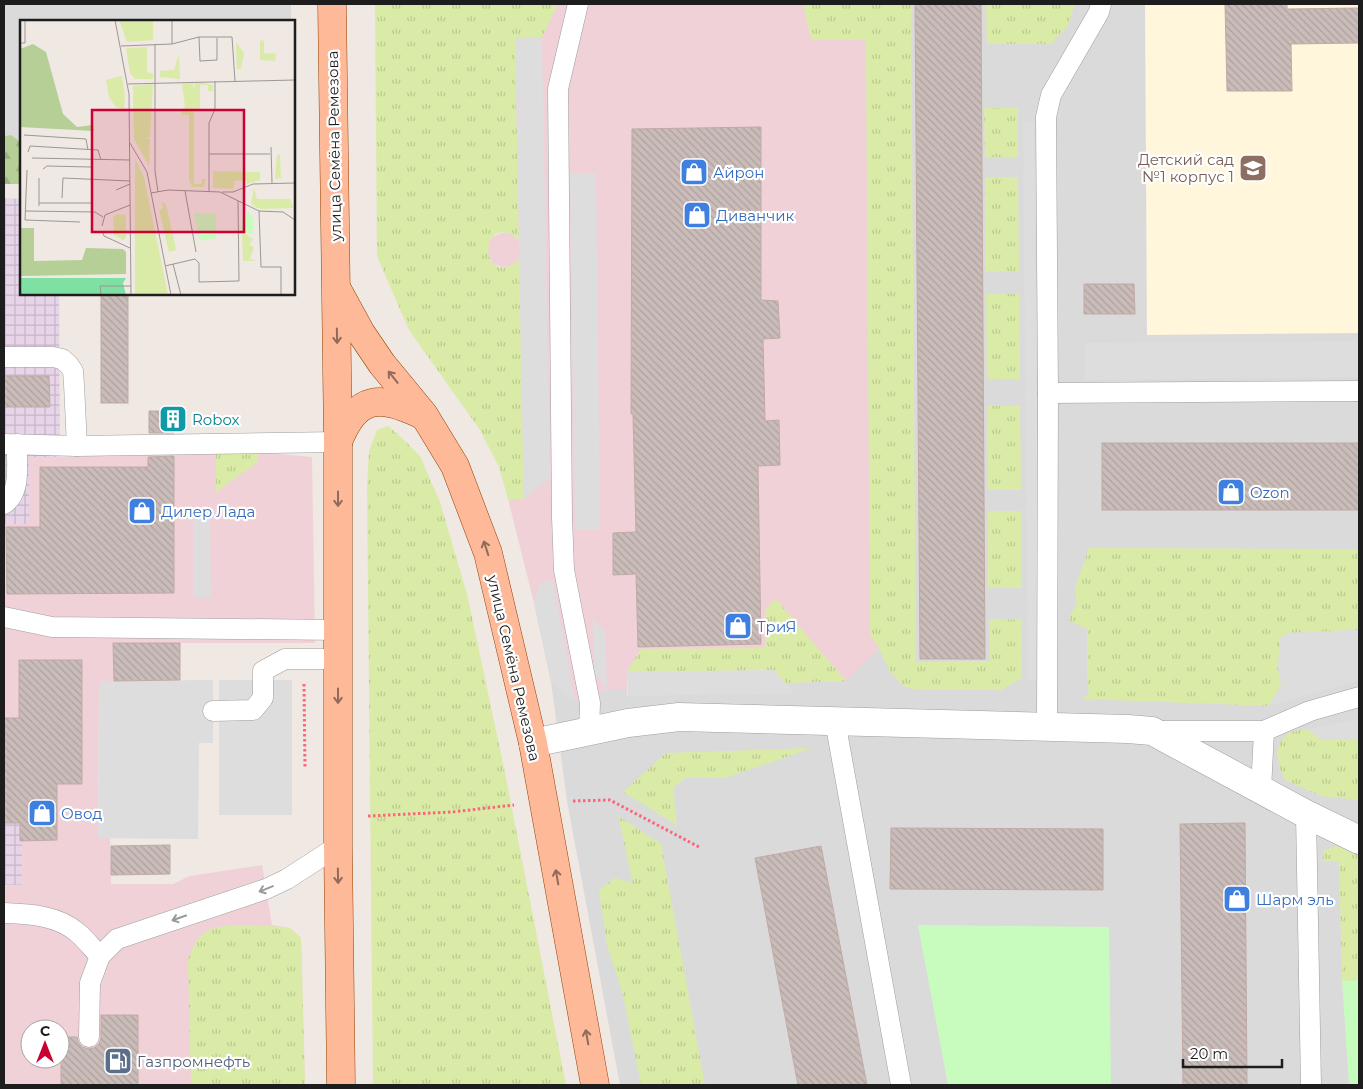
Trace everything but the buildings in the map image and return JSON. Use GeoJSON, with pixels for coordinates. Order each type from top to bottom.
{"type":"FeatureCollection","features":[{"type":"Feature","properties":{"kind":"main road","name":"улица Семёна Ремезова"},"geometry":{"type":"LineString","coordinates":[[332,4],[338,442],[338,846],[341,1085]]}},
{"type":"Feature","properties":{"kind":"main road","name":"улица Семёна Ремезова"},"geometry":{"type":"LineString","coordinates":[[336,288],[361,333],[382,364],[424,415],[455,466],[488,553],[533,744],[595,1085]]}},
{"type":"Feature","properties":{"kind":"main road"},"geometry":{"type":"LineString","coordinates":[[338,442],[350,416],[358,409],[371,403],[388,402],[424,415]]}},
{"type":"Feature","properties":{"kind":"street"},"geometry":{"type":"LineString","coordinates":[[533,744],[628,723],[679,717],[1152,731],[1306,814],[1359,840]]}},
{"type":"Feature","properties":{"kind":"lane"},"geometry":{"type":"LineString","coordinates":[[578,4],[558,89],[562,527],[564,570],[590,703],[590,732]]}},
{"type":"Feature","properties":{"kind":"lane"},"geometry":{"type":"LineString","coordinates":[[1047,727],[1048,393],[1046,116],[1051,95],[1099,12],[1101,4]]}},
{"type":"Feature","properties":{"kind":"lane"},"geometry":{"type":"LineString","coordinates":[[4,357],[53,357],[62,359],[68,364],[73,371],[77,446]]}},
{"type":"Feature","properties":{"kind":"lane"},"geometry":{"type":"LineString","coordinates":[[1048,393],[1359,391]]}},
{"type":"Feature","properties":{"kind":"lane"},"geometry":{"type":"LineString","coordinates":[[4,504],[10,500],[16,489],[10,444],[77,446],[338,442]]}},
{"type":"Feature","properties":{"kind":"lane"},"geometry":{"type":"LineString","coordinates":[[4,617],[52,627],[338,630]]}},
{"type":"Feature","properties":{"kind":"lane"},"geometry":{"type":"LineString","coordinates":[[214,711],[253,710],[263,698],[263,671],[285,659],[338,659]]}},
{"type":"Feature","properties":{"kind":"lane"},"geometry":{"type":"LineString","coordinates":[[1152,731],[1264,731],[1310,711],[1359,697]]}},
{"type":"Feature","properties":{"kind":"lane"},"geometry":{"type":"LineString","coordinates":[[835,722],[901,1085]]}},
{"type":"Feature","properties":{"kind":"lane"},"geometry":{"type":"LineString","coordinates":[[1261,790],[1264,731]]}},
{"type":"Feature","properties":{"kind":"lane"},"geometry":{"type":"LineString","coordinates":[[1306,814],[1311,1085]]}},
{"type":"Feature","properties":{"kind":"lane"},"geometry":{"type":"LineString","coordinates":[[89,1037],[90,984],[100,956],[117,939],[266,889],[287,879],[338,846]]}},
{"type":"Feature","properties":{"kind":"lane"},"geometry":{"type":"LineString","coordinates":[[4,913],[29,914],[59,921],[78,932],[100,956]]}},
{"type":"Feature","properties":{"kind":"path"},"geometry":{"type":"LineString","coordinates":[[566,801],[610,800],[701,848]]}},
{"type":"Feature","properties":{"kind":"path"},"geometry":{"type":"LineString","coordinates":[[362,816],[452,812],[516,805]]}},
{"type":"Feature","properties":{"kind":"shaded area"},"geometry":{"type":"Polygon","coordinates":[[[4,4],[291,4],[291,20],[20,20],[20,141],[11,135],[4,136],[4,4]]]}},
{"type":"Feature","properties":{"kind":"shaded area"},"geometry":{"type":"Polygon","coordinates":[[[556,4],[803,4],[811,39],[866,40],[870,635],[879,648],[846,681],[785,683],[774,670],[627,672],[627,689],[607,689],[575,701],[551,682],[534,603],[508,499],[523,499],[519,261],[512,266],[502,267],[493,264],[488,255],[487,245],[492,237],[501,233],[510,233],[518,239],[515,38],[556,8],[556,4]]]}},
{"type":"Feature","properties":{"kind":"shaded area"},"geometry":{"type":"Polygon","coordinates":[[[803,4],[1359,4],[1359,1085],[620,1085],[567,801],[551,682],[575,701],[607,689],[627,689],[627,695],[793,693],[785,683],[846,681],[803,4]]]}},
{"type":"Feature","properties":{"kind":"shaded area","name":"Детский сад №1 корпус 1"},"geometry":{"type":"Polygon","coordinates":[[[1145,4],[1359,4],[1359,333],[1147,335],[1145,4]]]}},
{"type":"Feature","properties":{"kind":"shaded area"},"geometry":{"type":"Polygon","coordinates":[[[542,37],[550,478],[524,499],[515,38],[542,37]]]}},
{"type":"Feature","properties":{"kind":"shaded area"},"geometry":{"type":"Polygon","coordinates":[[[1023,122],[1034,122],[1039,680],[1028,680],[1023,122]]]}},
{"type":"Feature","properties":{"kind":"shaded area"},"geometry":{"type":"Polygon","coordinates":[[[570,173],[596,173],[600,530],[575,530],[570,173]]]}},
{"type":"Feature","properties":{"kind":"shaded area"},"geometry":{"type":"Polygon","coordinates":[[[4,198],[20,199],[20,295],[59,295],[60,457],[29,457],[29,524],[4,524],[4,198]]]}},
{"type":"Feature","properties":{"kind":"shaded area"},"geometry":{"type":"Polygon","coordinates":[[[1359,341],[1359,377],[1085,380],[1085,343],[1359,341]]]}},
{"type":"Feature","properties":{"kind":"shaded area"},"geometry":{"type":"Polygon","coordinates":[[[259,452],[312,457],[315,643],[114,643],[114,681],[99,681],[98,838],[110,838],[111,884],[173,884],[190,876],[262,865],[272,925],[290,928],[301,938],[305,1085],[4,1085],[4,885],[22,885],[22,841],[20,841],[20,824],[4,823],[4,524],[29,524],[29,457],[259,452]]]}},
{"type":"Feature","properties":{"kind":"shaded area"},"geometry":{"type":"Polygon","coordinates":[[[210,507],[211,597],[193,597],[193,520],[210,507]]]}},
{"type":"Feature","properties":{"kind":"shaded area"},"geometry":{"type":"Polygon","coordinates":[[[553,581],[575,701],[551,682],[534,603],[540,583],[553,581]]]}},
{"type":"Feature","properties":{"kind":"shaded area"},"geometry":{"type":"Polygon","coordinates":[[[593,618],[605,632],[607,689],[594,672],[593,618]]]}},
{"type":"Feature","properties":{"kind":"shaded area"},"geometry":{"type":"Polygon","coordinates":[[[1359,630],[1359,680],[1269,706],[1281,685],[1278,669],[1280,638],[1287,633],[1359,630]]]}},
{"type":"Feature","properties":{"kind":"shaded area"},"geometry":{"type":"Polygon","coordinates":[[[774,670],[793,693],[628,696],[627,672],[774,670]]]}},
{"type":"Feature","properties":{"kind":"shaded area"},"geometry":{"type":"Polygon","coordinates":[[[213,680],[213,743],[199,743],[198,839],[98,838],[99,681],[213,680]]]}},
{"type":"Feature","properties":{"kind":"shaded area"},"geometry":{"type":"Polygon","coordinates":[[[219,680],[292,680],[292,815],[219,815],[219,680]]]}},
{"type":"Feature","properties":{"kind":"shaded area"},"geometry":{"type":"Polygon","coordinates":[[[1359,719],[1359,739],[1321,740],[1308,729],[1359,719]]]}},
{"type":"Feature","properties":{"kind":"shaded area"},"geometry":{"type":"Polygon","coordinates":[[[4,823],[20,823],[22,885],[4,885],[4,823]]]}},
{"type":"Feature","properties":{"kind":"green space"},"geometry":{"type":"Polygon","coordinates":[[[375,4],[556,4],[556,8],[542,37],[515,39],[519,239],[505,233],[496,234],[490,241],[488,250],[490,260],[496,266],[506,267],[519,260],[524,499],[508,499],[499,467],[480,430],[409,330],[377,256],[375,4]]]}},
{"type":"Feature","properties":{"kind":"green space"},"geometry":{"type":"Polygon","coordinates":[[[803,4],[911,4],[916,662],[990,661],[989,619],[1022,620],[1022,678],[1001,690],[917,690],[905,687],[890,672],[879,648],[870,635],[866,40],[811,40],[803,4]]]}},
{"type":"Feature","properties":{"kind":"green space"},"geometry":{"type":"Polygon","coordinates":[[[986,4],[1075,4],[1068,26],[1051,44],[987,44],[986,4]]]}},
{"type":"Feature","properties":{"kind":"green space"},"geometry":{"type":"Polygon","coordinates":[[[984,108],[1018,108],[1018,157],[985,157],[984,108]]]}},
{"type":"Feature","properties":{"kind":"green space"},"geometry":{"type":"Polygon","coordinates":[[[11,135],[20,141],[20,184],[4,184],[4,136],[11,135]]]}},
{"type":"Feature","properties":{"kind":"green space"},"geometry":{"type":"Polygon","coordinates":[[[985,177],[1018,177],[1019,271],[985,272],[985,177]]]}},
{"type":"Feature","properties":{"kind":"green space"},"geometry":{"type":"Polygon","coordinates":[[[986,294],[1019,294],[1020,379],[987,379],[986,294]]]}},
{"type":"Feature","properties":{"kind":"green space"},"geometry":{"type":"Polygon","coordinates":[[[987,406],[1020,406],[1021,490],[988,490],[987,406]]]}},
{"type":"Feature","properties":{"kind":"green space"},"geometry":{"type":"Polygon","coordinates":[[[388,426],[420,456],[440,502],[467,594],[504,768],[566,1085],[373,1085],[367,487],[369,451],[377,430],[388,426]]]}},
{"type":"Feature","properties":{"kind":"green space"},"geometry":{"type":"Polygon","coordinates":[[[216,452],[258,452],[258,462],[216,492],[216,452]]]}},
{"type":"Feature","properties":{"kind":"green space"},"geometry":{"type":"Polygon","coordinates":[[[988,511],[1021,511],[1022,588],[988,588],[988,511]]]}},
{"type":"Feature","properties":{"kind":"green space"},"geometry":{"type":"Polygon","coordinates":[[[1089,548],[1359,549],[1359,630],[1287,633],[1280,638],[1278,669],[1281,685],[1269,706],[1083,699],[1089,694],[1087,678],[1087,629],[1068,620],[1077,603],[1075,588],[1089,548]]]}},
{"type":"Feature","properties":{"kind":"green space"},"geometry":{"type":"Polygon","coordinates":[[[776,599],[846,681],[785,683],[774,670],[627,672],[641,649],[766,648],[765,610],[776,599]]]}},
{"type":"Feature","properties":{"kind":"green space"},"geometry":{"type":"Polygon","coordinates":[[[1308,729],[1321,740],[1359,739],[1359,800],[1321,796],[1285,780],[1280,769],[1277,753],[1280,742],[1289,732],[1308,729]]]}},
{"type":"Feature","properties":{"kind":"green space"},"geometry":{"type":"Polygon","coordinates":[[[812,748],[725,778],[685,778],[673,788],[677,825],[623,792],[666,753],[812,748]]]}},
{"type":"Feature","properties":{"kind":"green space"},"geometry":{"type":"Polygon","coordinates":[[[618,816],[661,844],[705,1085],[641,1085],[623,995],[607,945],[599,890],[615,878],[633,883],[618,816]]]}},
{"type":"Feature","properties":{"kind":"green space"},"geometry":{"type":"Polygon","coordinates":[[[1336,846],[1359,853],[1359,970],[1356,980],[1342,981],[1339,862],[1323,861],[1324,851],[1336,846]]]}},
{"type":"Feature","properties":{"kind":"green space"},"geometry":{"type":"Polygon","coordinates":[[[236,925],[290,928],[301,938],[305,1085],[191,1085],[188,960],[194,945],[204,933],[218,927],[236,925]]]}},
{"type":"Feature","properties":{"kind":"green space"},"geometry":{"type":"Polygon","coordinates":[[[918,925],[1109,927],[1111,1085],[948,1085],[918,925]]]}},
{"type":"Feature","properties":{"kind":"green space"},"geometry":{"type":"Polygon","coordinates":[[[1359,970],[1359,1085],[1349,1085],[1342,981],[1356,980],[1359,970]]]}},
{"type":"Feature","properties":{"kind":"place","name":"Детский сад №1 корпус 1"},"geometry":{"type":"Point","coordinates":[1253,168]}},
{"type":"Feature","properties":{"kind":"place","name":"Айрон"},"geometry":{"type":"Point","coordinates":[694,172]}},
{"type":"Feature","properties":{"kind":"place","name":"Диванчик"},"geometry":{"type":"Point","coordinates":[697,215]}},
{"type":"Feature","properties":{"kind":"place","name":"Robox"},"geometry":{"type":"Point","coordinates":[173,419]}},
{"type":"Feature","properties":{"kind":"place","name":"Ozon"},"geometry":{"type":"Point","coordinates":[1231,492]}},
{"type":"Feature","properties":{"kind":"place","name":"Дилер Лада"},"geometry":{"type":"Point","coordinates":[142,511]}},
{"type":"Feature","properties":{"kind":"place","name":"ТриЯ"},"geometry":{"type":"Point","coordinates":[738,626]}},
{"type":"Feature","properties":{"kind":"place","name":"Овод"},"geometry":{"type":"Point","coordinates":[42,813]}},
{"type":"Feature","properties":{"kind":"place","name":"Шарм эль"},"geometry":{"type":"Point","coordinates":[1237,899]}},
{"type":"Feature","properties":{"kind":"place","name":"Газпромнефть"},"geometry":{"type":"Point","coordinates":[118,1061]}}]}
